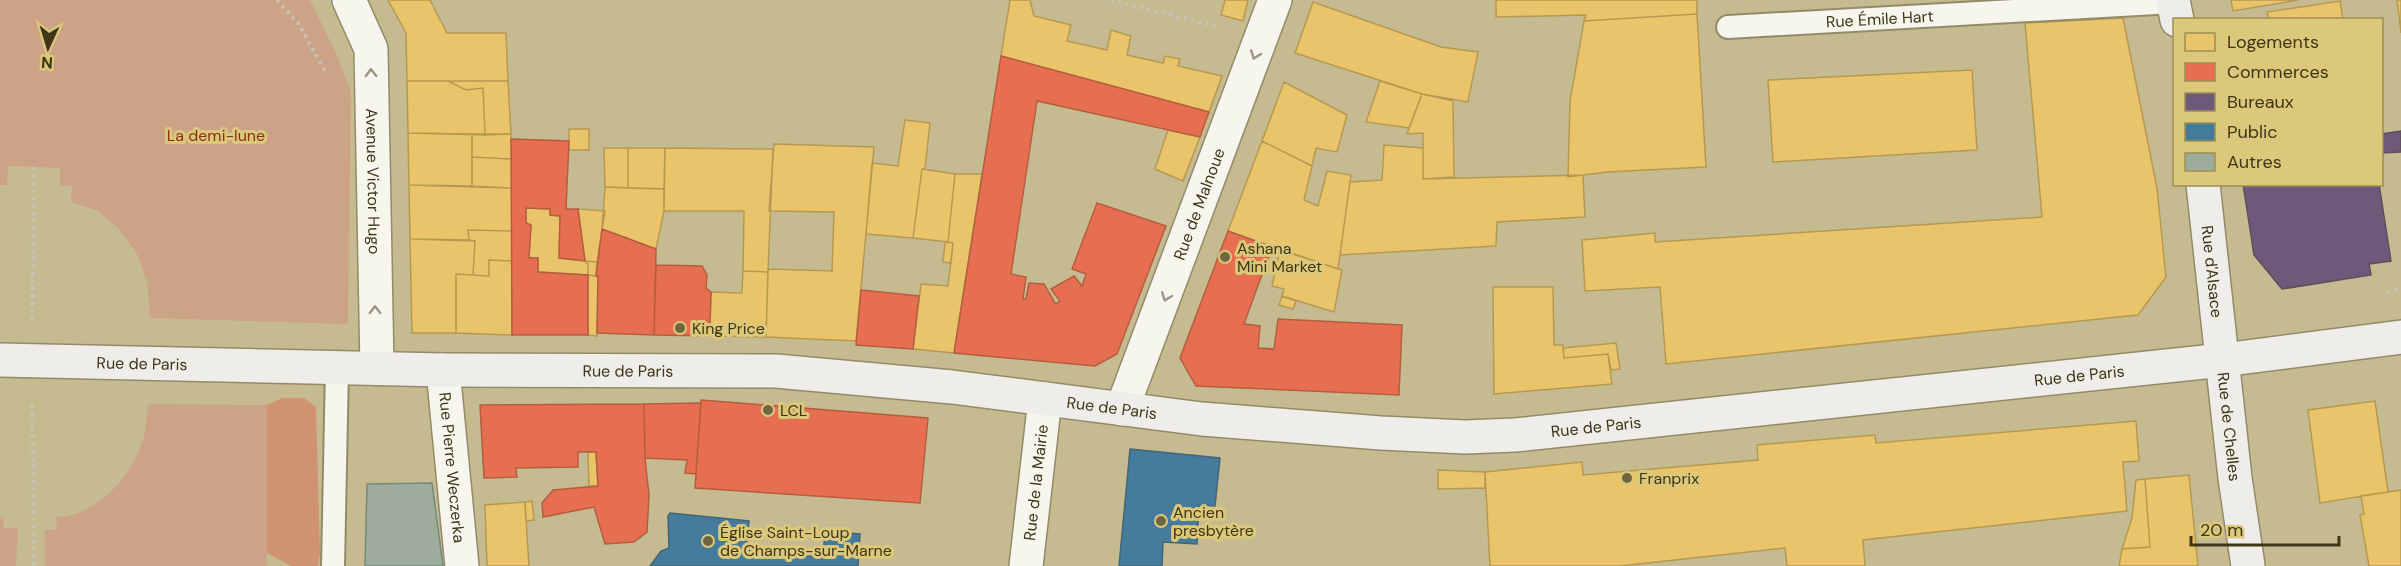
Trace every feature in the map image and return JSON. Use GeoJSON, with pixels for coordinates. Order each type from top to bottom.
{"type":"FeatureCollection","features":[{"type":"Feature","properties":{"kind":"main road","name":"Rue d'Alsace"},"geometry":{"type":"LineString","coordinates":[[2204,186],[2223,360]]}},
{"type":"Feature","properties":{"kind":"main road","name":"Rue de Paris"},"geometry":{"type":"LineString","coordinates":[[0,360],[443,370],[776,371],[952,387],[1202,418],[1465,437],[1515,435],[2223,360],[2401,337]]}},
{"type":"Feature","properties":{"kind":"main road","name":"Rue de Chelles"},"geometry":{"type":"LineString","coordinates":[[2223,360],[2248,566]]}},
{"type":"Feature","properties":{"kind":"street","name":"Avenue Victor Hugo"},"geometry":{"type":"LineString","coordinates":[[349,0],[371,49],[377,368]]}},
{"type":"Feature","properties":{"kind":"street","name":"Rue de Malnoue"},"geometry":{"type":"LineString","coordinates":[[1122,409],[1275,0]]}},
{"type":"Feature","properties":{"kind":"street","name":"Rue Pierre Weczerka"},"geometry":{"type":"LineString","coordinates":[[443,370],[462,566]]}},
{"type":"Feature","properties":{"kind":"street","name":"Rue de la Mairie"},"geometry":{"type":"LineString","coordinates":[[1026,566],[1045,399]]}},
{"type":"Feature","properties":{"kind":"lane","name":"Rue Émile Hart"},"geometry":{"type":"LineString","coordinates":[[1728,27],[2175,7]]}},
{"type":"Feature","properties":{"kind":"lane"},"geometry":{"type":"LineString","coordinates":[[333,566],[337,367]]}},
{"type":"Feature","properties":{"kind":"path"},"geometry":{"type":"LineString","coordinates":[[1112,0],[1261,38]]}},
{"type":"Feature","properties":{"kind":"path"},"geometry":{"type":"LineString","coordinates":[[32,324],[34,167]]}},
{"type":"Feature","properties":{"kind":"path"},"geometry":{"type":"LineString","coordinates":[[32,395],[34,566]]}},
{"type":"Feature","properties":{"kind":"green space","name":"La demi-lune"},"geometry":{"type":"Polygon","coordinates":[[[0,0],[310,0],[335,51],[351,92],[348,324],[150,318],[147,281],[136,252],[119,229],[98,211],[71,202],[72,186],[60,186],[60,168],[8,166],[7,185],[0,185],[0,0]]]}},
{"type":"Feature","properties":{"kind":"green space"},"geometry":{"type":"Polygon","coordinates":[[[148,404],[267,405],[267,566],[45,566],[45,530],[57,529],[56,517],[71,515],[86,509],[112,491],[123,479],[139,451],[144,436],[148,404]]]}},
{"type":"Feature","properties":{"kind":"green space"},"geometry":{"type":"Polygon","coordinates":[[[0,517],[3,517],[4,528],[18,528],[16,566],[0,566],[0,517]]]}},
{"type":"Feature","properties":{"kind":"shaded area"},"geometry":{"type":"Polygon","coordinates":[[[282,398],[304,398],[316,407],[320,553],[318,566],[291,566],[267,553],[267,405],[282,398]]]}},
{"type":"Feature","properties":{"kind":"building: Logements"},"geometry":{"type":"Polygon","coordinates":[[[388,0],[430,0],[447,33],[506,33],[508,81],[407,81],[406,33],[388,0]]]}},
{"type":"Feature","properties":{"kind":"building: Logements"},"geometry":{"type":"Polygon","coordinates":[[[1010,0],[1030,0],[1034,16],[1071,25],[1067,41],[1107,50],[1111,30],[1131,36],[1127,55],[1163,63],[1165,56],[1180,59],[1178,66],[1222,76],[1209,112],[1001,56],[1010,0]]]}},
{"type":"Feature","properties":{"kind":"building: Logements"},"geometry":{"type":"Polygon","coordinates":[[[1225,0],[1248,0],[1243,21],[1221,15],[1225,0]]]}},
{"type":"Feature","properties":{"kind":"building: Logements"},"geometry":{"type":"Polygon","coordinates":[[[1496,0],[1697,0],[1697,14],[1584,21],[1586,15],[1496,17],[1496,0]]]}},
{"type":"Feature","properties":{"kind":"building: Logements"},"geometry":{"type":"Polygon","coordinates":[[[2231,0],[2298,0],[2233,11],[2231,0]]]}},
{"type":"Feature","properties":{"kind":"building: Logements"},"geometry":{"type":"Polygon","coordinates":[[[2397,0],[2401,0],[2401,33],[2397,0]]]}},
{"type":"Feature","properties":{"kind":"building: Logements"},"geometry":{"type":"Polygon","coordinates":[[[2340,1],[2343,18],[2268,18],[2267,12],[2340,1]]]}},
{"type":"Feature","properties":{"kind":"building: Logements"},"geometry":{"type":"Polygon","coordinates":[[[1313,2],[1441,47],[1478,52],[1468,102],[1422,94],[1295,53],[1313,2]]]}},
{"type":"Feature","properties":{"kind":"building: Logements"},"geometry":{"type":"Polygon","coordinates":[[[1697,14],[1706,167],[1607,172],[1568,177],[1570,101],[1584,21],[1697,14]]]}},
{"type":"Feature","properties":{"kind":"building: Logements"},"geometry":{"type":"Polygon","coordinates":[[[2123,18],[2157,188],[2166,277],[2138,315],[1666,364],[1660,287],[1585,291],[1582,240],[1655,233],[1655,242],[2042,217],[2025,23],[2123,18]]]}},
{"type":"Feature","properties":{"kind":"building: Logements"},"geometry":{"type":"Polygon","coordinates":[[[1972,70],[1977,150],[1773,162],[1768,80],[1972,70]]]}},
{"type":"Feature","properties":{"kind":"building: Logements"},"geometry":{"type":"Polygon","coordinates":[[[407,81],[448,81],[466,90],[483,88],[485,135],[408,133],[407,81]]]}},
{"type":"Feature","properties":{"kind":"building: Logements"},"geometry":{"type":"Polygon","coordinates":[[[448,81],[508,81],[511,134],[485,135],[483,88],[466,90],[448,81]]]}},
{"type":"Feature","properties":{"kind":"building: Logements"},"geometry":{"type":"Polygon","coordinates":[[[1380,81],[1422,94],[1409,128],[1366,122],[1380,81]]]}},
{"type":"Feature","properties":{"kind":"building: Logements"},"geometry":{"type":"Polygon","coordinates":[[[1284,82],[1347,115],[1337,152],[1316,148],[1312,166],[1262,141],[1284,82]]]}},
{"type":"Feature","properties":{"kind":"building: Logements"},"geometry":{"type":"Polygon","coordinates":[[[1422,94],[1453,101],[1454,177],[1423,179],[1423,133],[1407,134],[1422,94]]]}},
{"type":"Feature","properties":{"kind":"building: Logements"},"geometry":{"type":"Polygon","coordinates":[[[905,120],[930,123],[913,238],[866,234],[872,163],[898,166],[905,120]]]}},
{"type":"Feature","properties":{"kind":"building: Logements"},"geometry":{"type":"Polygon","coordinates":[[[569,129],[589,129],[589,150],[569,150],[569,129]]]}},
{"type":"Feature","properties":{"kind":"building: Logements"},"geometry":{"type":"Polygon","coordinates":[[[1168,130],[1200,137],[1183,181],[1155,169],[1168,130]]]}},
{"type":"Feature","properties":{"kind":"building: Logements"},"geometry":{"type":"Polygon","coordinates":[[[408,133],[472,134],[472,186],[409,185],[408,133]]]}},
{"type":"Feature","properties":{"kind":"building: Logements"},"geometry":{"type":"Polygon","coordinates":[[[472,134],[511,134],[512,159],[472,157],[472,134]]]}},
{"type":"Feature","properties":{"kind":"building: Logements"},"geometry":{"type":"Polygon","coordinates":[[[1262,141],[1312,166],[1304,200],[1318,206],[1327,171],[1351,175],[1338,269],[1228,231],[1262,141]]]}},
{"type":"Feature","properties":{"kind":"building: Logements"},"geometry":{"type":"Polygon","coordinates":[[[774,144],[874,147],[856,341],[766,337],[768,269],[832,271],[834,212],[769,211],[774,144]]]}},
{"type":"Feature","properties":{"kind":"building: Logements"},"geometry":{"type":"Polygon","coordinates":[[[1384,145],[1423,148],[1423,179],[1583,175],[1585,217],[1497,222],[1496,246],[1340,255],[1350,182],[1382,180],[1384,145]]]}},
{"type":"Feature","properties":{"kind":"building: Logements"},"geometry":{"type":"Polygon","coordinates":[[[604,148],[628,148],[628,188],[605,187],[604,148]]]}},
{"type":"Feature","properties":{"kind":"building: Logements"},"geometry":{"type":"Polygon","coordinates":[[[628,148],[665,148],[664,189],[628,188],[628,148]]]}},
{"type":"Feature","properties":{"kind":"building: Logements"},"geometry":{"type":"Polygon","coordinates":[[[665,148],[773,149],[768,272],[743,271],[744,211],[664,211],[665,148]]]}},
{"type":"Feature","properties":{"kind":"building: Logements"},"geometry":{"type":"Polygon","coordinates":[[[472,157],[512,159],[512,188],[472,186],[472,157]]]}},
{"type":"Feature","properties":{"kind":"building: Logements"},"geometry":{"type":"Polygon","coordinates":[[[922,169],[955,174],[948,242],[913,238],[922,169]]]}},
{"type":"Feature","properties":{"kind":"building: Logements"},"geometry":{"type":"Polygon","coordinates":[[[955,174],[982,174],[954,353],[913,349],[921,284],[948,286],[953,243],[948,242],[955,174]]]}},
{"type":"Feature","properties":{"kind":"building: Logements"},"geometry":{"type":"Polygon","coordinates":[[[409,185],[512,188],[512,231],[468,230],[469,240],[410,239],[409,185]]]}},
{"type":"Feature","properties":{"kind":"building: Logements"},"geometry":{"type":"Polygon","coordinates":[[[605,187],[664,189],[664,211],[656,249],[602,229],[605,187]]]}},
{"type":"Feature","properties":{"kind":"building: Logements"},"geometry":{"type":"Polygon","coordinates":[[[526,208],[550,209],[550,215],[560,216],[559,258],[585,261],[588,264],[588,275],[538,272],[538,258],[529,258],[531,225],[526,223],[526,208]]]}},
{"type":"Feature","properties":{"kind":"building: Logements"},"geometry":{"type":"Polygon","coordinates":[[[578,209],[605,211],[597,262],[585,261],[578,209]]]}},
{"type":"Feature","properties":{"kind":"building: Logements"},"geometry":{"type":"Polygon","coordinates":[[[468,230],[512,231],[512,261],[489,260],[489,276],[473,275],[475,241],[469,240],[468,230]]]}},
{"type":"Feature","properties":{"kind":"building: Logements"},"geometry":{"type":"Polygon","coordinates":[[[410,239],[475,241],[473,275],[456,274],[456,333],[412,333],[410,239]]]}},
{"type":"Feature","properties":{"kind":"building: Logements"},"geometry":{"type":"Polygon","coordinates":[[[945,242],[953,243],[951,263],[943,262],[945,242]]]}},
{"type":"Feature","properties":{"kind":"building: Logements"},"geometry":{"type":"Polygon","coordinates":[[[1280,250],[1342,270],[1334,312],[1282,296],[1284,289],[1272,286],[1280,250]]]}},
{"type":"Feature","properties":{"kind":"building: Logements"},"geometry":{"type":"Polygon","coordinates":[[[489,260],[512,261],[512,335],[456,333],[456,274],[489,276],[489,260]]]}},
{"type":"Feature","properties":{"kind":"building: Logements"},"geometry":{"type":"Polygon","coordinates":[[[585,261],[597,262],[596,276],[588,275],[588,264],[585,261]]]}},
{"type":"Feature","properties":{"kind":"building: Logements"},"geometry":{"type":"Polygon","coordinates":[[[743,271],[768,272],[766,337],[712,336],[711,292],[742,293],[743,271]]]}},
{"type":"Feature","properties":{"kind":"building: Logements"},"geometry":{"type":"Polygon","coordinates":[[[588,275],[598,276],[597,336],[588,335],[588,275]]]}},
{"type":"Feature","properties":{"kind":"building: Logements"},"geometry":{"type":"Polygon","coordinates":[[[1493,287],[1553,287],[1554,345],[1563,345],[1564,358],[1608,354],[1612,384],[1494,394],[1493,287]]]}},
{"type":"Feature","properties":{"kind":"building: Logements"},"geometry":{"type":"Polygon","coordinates":[[[1282,296],[1296,301],[1293,309],[1279,305],[1282,296]]]}},
{"type":"Feature","properties":{"kind":"building: Logements"},"geometry":{"type":"Polygon","coordinates":[[[1616,343],[1620,369],[1611,370],[1608,354],[1564,358],[1563,348],[1616,343]]]}},
{"type":"Feature","properties":{"kind":"building: Logements"},"geometry":{"type":"Polygon","coordinates":[[[2375,401],[2388,492],[2320,503],[2308,410],[2375,401]]]}},
{"type":"Feature","properties":{"kind":"building: Logements"},"geometry":{"type":"Polygon","coordinates":[[[2136,421],[2139,461],[2123,462],[2127,511],[1863,540],[1865,566],[1787,566],[1785,548],[1620,566],[1490,566],[1485,472],[1582,462],[1583,475],[1758,460],[1757,445],[1875,435],[1876,443],[2136,421]]]}},
{"type":"Feature","properties":{"kind":"building: Logements"},"geometry":{"type":"Polygon","coordinates":[[[588,452],[596,452],[598,486],[589,486],[588,452]]]}},
{"type":"Feature","properties":{"kind":"building: Logements"},"geometry":{"type":"Polygon","coordinates":[[[1438,470],[1485,472],[1485,488],[1438,489],[1438,470]]]}},
{"type":"Feature","properties":{"kind":"building: Logements"},"geometry":{"type":"Polygon","coordinates":[[[2189,475],[2198,566],[2119,566],[2122,549],[2150,547],[2145,479],[2189,475]]]}},
{"type":"Feature","properties":{"kind":"building: Logements"},"geometry":{"type":"Polygon","coordinates":[[[2145,479],[2150,547],[2122,549],[2132,518],[2136,480],[2145,479]]]}},
{"type":"Feature","properties":{"kind":"building: Logements"},"geometry":{"type":"Polygon","coordinates":[[[2401,490],[2401,566],[2369,566],[2360,515],[2364,514],[2361,496],[2401,490]]]}},
{"type":"Feature","properties":{"kind":"building: Logements"},"geometry":{"type":"Polygon","coordinates":[[[532,501],[534,520],[526,521],[525,502],[532,501]]]}},
{"type":"Feature","properties":{"kind":"building: Logements"},"geometry":{"type":"Polygon","coordinates":[[[525,502],[529,566],[487,566],[485,505],[525,502]]]}},
{"type":"Feature","properties":{"kind":"building: Commerces"},"geometry":{"type":"Polygon","coordinates":[[[1001,56],[1209,112],[1200,137],[1037,101],[1011,274],[1026,277],[1023,299],[1026,299],[1029,283],[1044,284],[1055,303],[1060,301],[1051,289],[1074,276],[1082,286],[1086,274],[1072,269],[1097,203],[1166,226],[1117,354],[1095,366],[954,353],[1001,56]]]}},
{"type":"Feature","properties":{"kind":"building: Commerces"},"geometry":{"type":"Polygon","coordinates":[[[511,139],[569,141],[566,209],[578,209],[585,261],[559,258],[560,216],[550,215],[550,209],[526,208],[526,223],[531,225],[529,258],[538,258],[538,272],[588,275],[588,335],[512,335],[511,139]]]}},
{"type":"Feature","properties":{"kind":"building: Commerces"},"geometry":{"type":"Polygon","coordinates":[[[602,229],[656,249],[654,335],[597,333],[598,276],[596,276],[602,229]]]}},
{"type":"Feature","properties":{"kind":"building: Commerces"},"geometry":{"type":"Polygon","coordinates":[[[1228,231],[1272,247],[1244,324],[1260,326],[1258,348],[1274,349],[1278,319],[1402,325],[1399,395],[1196,386],[1180,358],[1228,231]]]}},
{"type":"Feature","properties":{"kind":"building: Commerces"},"geometry":{"type":"Polygon","coordinates":[[[656,265],[702,266],[707,275],[706,288],[711,292],[712,336],[654,335],[656,265]]]}},
{"type":"Feature","properties":{"kind":"building: Commerces"},"geometry":{"type":"Polygon","coordinates":[[[861,290],[919,296],[913,349],[856,345],[861,290]]]}},
{"type":"Feature","properties":{"kind":"building: Commerces"},"geometry":{"type":"Polygon","coordinates":[[[701,400],[928,418],[920,503],[695,488],[701,400]]]}},
{"type":"Feature","properties":{"kind":"building: Commerces"},"geometry":{"type":"Polygon","coordinates":[[[701,403],[696,474],[685,473],[687,460],[645,458],[644,404],[701,403]]]}},
{"type":"Feature","properties":{"kind":"building: Commerces"},"geometry":{"type":"Polygon","coordinates":[[[644,404],[645,458],[649,495],[647,532],[634,542],[605,544],[594,507],[543,517],[542,503],[553,490],[598,486],[596,452],[578,452],[578,467],[516,468],[517,477],[484,478],[480,405],[644,404]]]}},
{"type":"Feature","properties":{"kind":"building: Bureaux"},"geometry":{"type":"Polygon","coordinates":[[[2401,131],[2401,152],[2383,153],[2383,134],[2401,131]]]}},
{"type":"Feature","properties":{"kind":"building: Bureaux"},"geometry":{"type":"Polygon","coordinates":[[[2243,186],[2379,186],[2391,261],[2369,264],[2371,275],[2282,289],[2254,255],[2243,186]]]}},
{"type":"Feature","properties":{"kind":"building: Public","name":"Ancien presbytère"},"geometry":{"type":"Polygon","coordinates":[[[1130,449],[1220,458],[1215,506],[1199,505],[1197,544],[1163,542],[1162,566],[1119,566],[1130,449]]]}},
{"type":"Feature","properties":{"kind":"building: Public","name":"Église Saint-Loup de Champs-sur-Marne"},"geometry":{"type":"Polygon","coordinates":[[[670,513],[749,521],[746,550],[823,557],[825,531],[860,534],[858,566],[650,566],[661,551],[669,548],[668,516],[670,513]]]}},
{"type":"Feature","properties":{"kind":"building: Autres"},"geometry":{"type":"Polygon","coordinates":[[[432,483],[443,566],[365,566],[367,484],[432,483]]]}},
{"type":"Feature","properties":{"kind":"place","name":"Ashana Mini Market"},"geometry":{"type":"Point","coordinates":[1225,257]}},
{"type":"Feature","properties":{"kind":"place","name":"King Price"},"geometry":{"type":"Point","coordinates":[680,328]}},
{"type":"Feature","properties":{"kind":"place","name":"LCL"},"geometry":{"type":"Point","coordinates":[768,410]}},
{"type":"Feature","properties":{"kind":"place","name":"Franprix"},"geometry":{"type":"Point","coordinates":[1627,478]}},
{"type":"Feature","properties":{"kind":"place","name":"Ancien presbytère"},"geometry":{"type":"Point","coordinates":[1161,521]}},
{"type":"Feature","properties":{"kind":"place","name":"Église Saint-Loup de Champs-sur-Marne"},"geometry":{"type":"Point","coordinates":[708,541]}}]}
